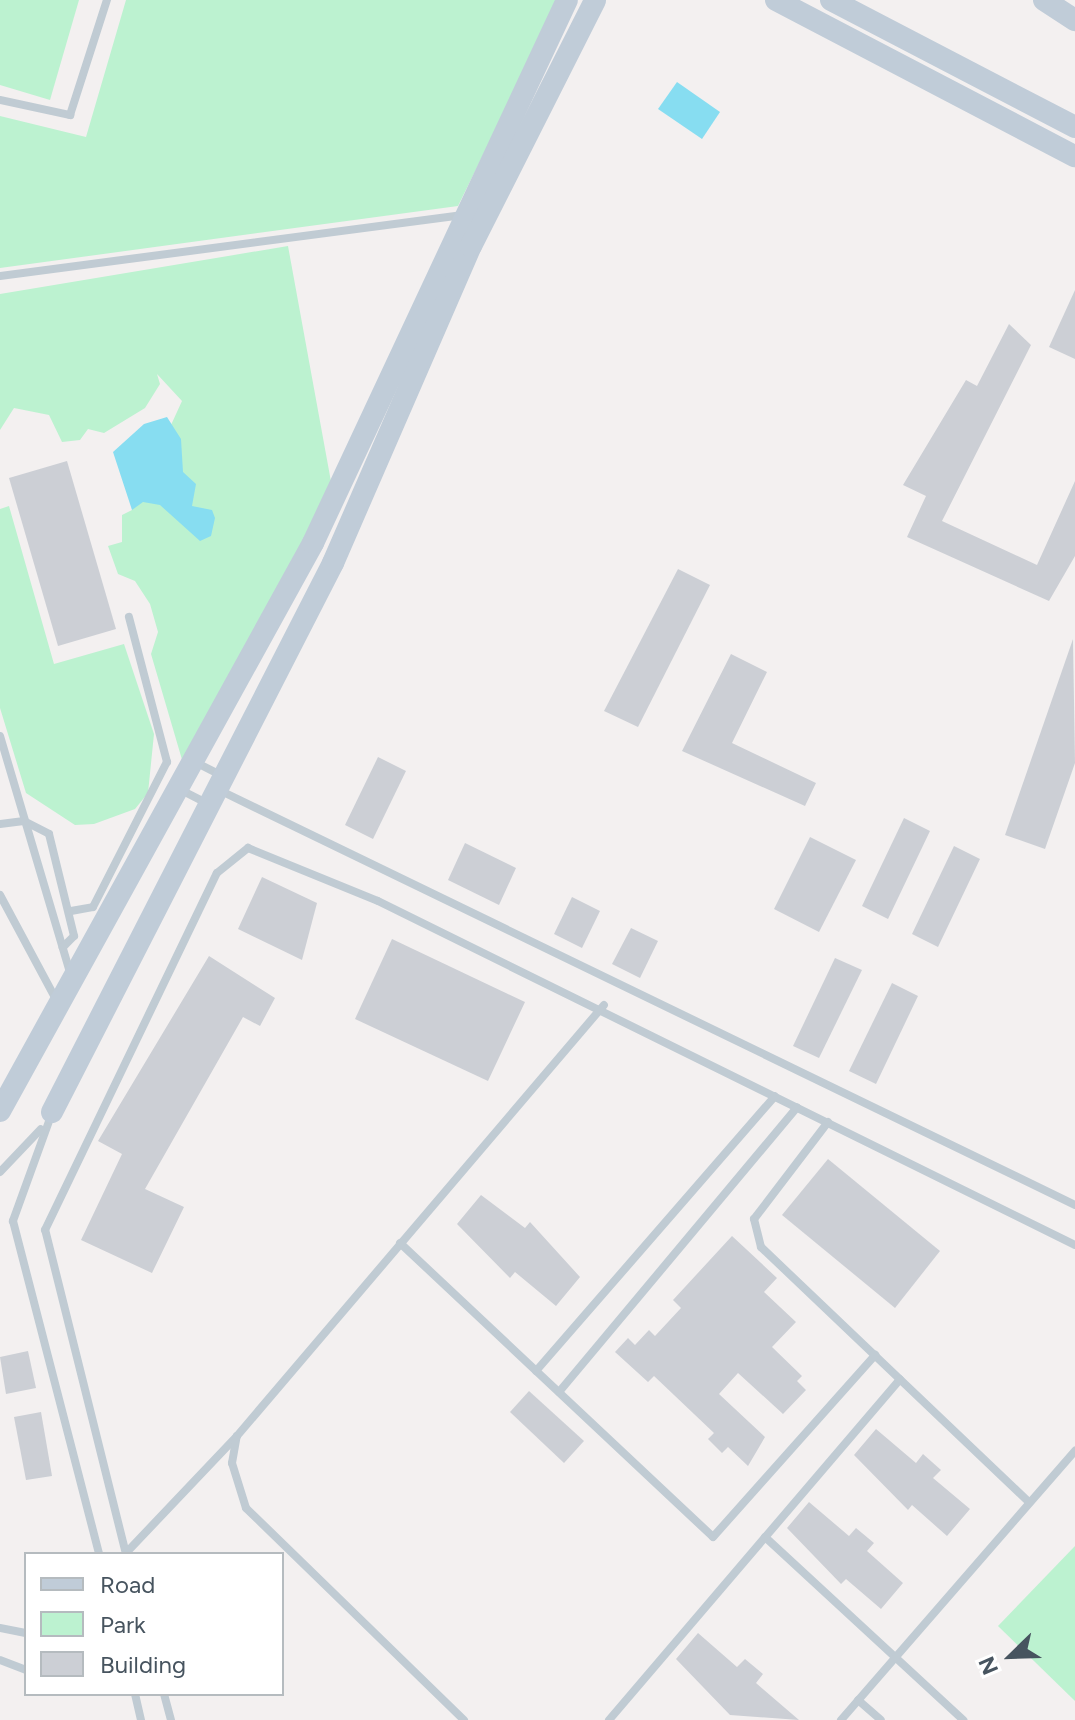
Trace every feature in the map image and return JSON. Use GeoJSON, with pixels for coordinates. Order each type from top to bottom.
{"type":"FeatureCollection","features":[{"type":"Feature","properties":{"kind":"street"},"geometry":{"type":"LineString","coordinates":[[0,1111],[175,787],[313,543],[461,215],[567,0]]}},
{"type":"Feature","properties":{"kind":"street"},"geometry":{"type":"LineString","coordinates":[[48,1119],[214,788],[333,563],[471,246],[595,0]]}},
{"type":"Feature","properties":{"kind":"street"},"geometry":{"type":"LineString","coordinates":[[776,0],[1075,156]]}},
{"type":"Feature","properties":{"kind":"street"},"geometry":{"type":"LineString","coordinates":[[831,0],[1075,127]]}},
{"type":"Feature","properties":{"kind":"street"},"geometry":{"type":"LineString","coordinates":[[1044,0],[1075,20]]}},
{"type":"Feature","properties":{"kind":"lane"},"geometry":{"type":"LineString","coordinates":[[0,100],[70,115],[107,0]]}},
{"type":"Feature","properties":{"kind":"lane"},"geometry":{"type":"LineString","coordinates":[[0,276],[461,215]]}},
{"type":"Feature","properties":{"kind":"lane"},"geometry":{"type":"LineString","coordinates":[[71,911],[93,907],[167,762],[129,617]]}},
{"type":"Feature","properties":{"kind":"lane"},"geometry":{"type":"LineString","coordinates":[[0,736],[72,978]]}},
{"type":"Feature","properties":{"kind":"lane"},"geometry":{"type":"LineString","coordinates":[[190,760],[214,788],[1075,1205]]}},
{"type":"Feature","properties":{"kind":"lane"},"geometry":{"type":"LineString","coordinates":[[175,787],[214,788]]}},
{"type":"Feature","properties":{"kind":"lane"},"geometry":{"type":"LineString","coordinates":[[0,824],[24,821],[49,834],[71,911],[74,936],[63,947]]}},
{"type":"Feature","properties":{"kind":"lane"},"geometry":{"type":"LineString","coordinates":[[126,1552],[45,1230],[217,873],[248,848],[378,901],[602,1008],[1075,1245]]}},
{"type":"Feature","properties":{"kind":"lane"},"geometry":{"type":"LineString","coordinates":[[0,895],[58,1003]]}},
{"type":"Feature","properties":{"kind":"lane"},"geometry":{"type":"LineString","coordinates":[[128,1552],[237,1436],[602,1008]]}},
{"type":"Feature","properties":{"kind":"lane"},"geometry":{"type":"LineString","coordinates":[[536,1371],[775,1096]]}},
{"type":"Feature","properties":{"kind":"lane"},"geometry":{"type":"LineString","coordinates":[[559,1392],[797,1107]]}},
{"type":"Feature","properties":{"kind":"lane"},"geometry":{"type":"LineString","coordinates":[[0,1172],[48,1119]]}},
{"type":"Feature","properties":{"kind":"lane"},"geometry":{"type":"LineString","coordinates":[[48,1119],[13,1221],[98,1552]]}},
{"type":"Feature","properties":{"kind":"lane"},"geometry":{"type":"LineString","coordinates":[[828,1122],[754,1219],[754,1231],[761,1247],[1029,1502]]}},
{"type":"Feature","properties":{"kind":"lane"},"geometry":{"type":"LineString","coordinates":[[400,1243],[713,1537],[875,1355]]}},
{"type":"Feature","properties":{"kind":"lane"},"geometry":{"type":"LineString","coordinates":[[609,1720],[900,1379]]}},
{"type":"Feature","properties":{"kind":"lane"},"geometry":{"type":"LineString","coordinates":[[237,1436],[232,1463],[246,1508],[464,1720]]}},
{"type":"Feature","properties":{"kind":"lane"},"geometry":{"type":"LineString","coordinates":[[841,1720],[1075,1451]]}},
{"type":"Feature","properties":{"kind":"lane"},"geometry":{"type":"LineString","coordinates":[[765,1537],[963,1720]]}},
{"type":"Feature","properties":{"kind":"lane"},"geometry":{"type":"LineString","coordinates":[[0,1628],[24,1633]]}},
{"type":"Feature","properties":{"kind":"lane"},"geometry":{"type":"LineString","coordinates":[[0,1660],[24,1669]]}},
{"type":"Feature","properties":{"kind":"lane"},"geometry":{"type":"LineString","coordinates":[[135,1696],[141,1720]]}},
{"type":"Feature","properties":{"kind":"lane"},"geometry":{"type":"LineString","coordinates":[[165,1696],[171,1720]]}},
{"type":"Feature","properties":{"kind":"lane"},"geometry":{"type":"LineString","coordinates":[[858,1700],[881,1720]]}},
{"type":"Feature","properties":{"kind":"green space"},"geometry":{"type":"Polygon","coordinates":[[[0,0],[79,0],[50,100],[0,85],[0,0]]]}},
{"type":"Feature","properties":{"kind":"green space"},"geometry":{"type":"Polygon","coordinates":[[[126,0],[559,0],[458,206],[0,268],[0,116],[86,137],[126,0]]]}},
{"type":"Feature","properties":{"kind":"green space"},"geometry":{"type":"Polygon","coordinates":[[[288,246],[332,487],[183,763],[151,654],[158,632],[150,604],[135,581],[118,574],[108,546],[122,542],[122,515],[132,510],[182,401],[157,374],[160,384],[145,408],[104,433],[88,429],[80,440],[62,442],[49,415],[14,408],[0,430],[0,294],[288,246]]]}},
{"type":"Feature","properties":{"kind":"green space"},"geometry":{"type":"Polygon","coordinates":[[[9,506],[54,664],[124,644],[154,734],[148,793],[135,809],[94,824],[75,825],[26,793],[0,708],[0,509],[9,506]]]}},
{"type":"Feature","properties":{"kind":"green space"},"geometry":{"type":"Polygon","coordinates":[[[1075,1546],[1075,1701],[998,1626],[1075,1546]]]}},
{"type":"Feature","properties":{"kind":"water"},"geometry":{"type":"Polygon","coordinates":[[[677,82],[720,112],[702,139],[658,109],[677,82]]]}},
{"type":"Feature","properties":{"kind":"water"},"geometry":{"type":"Polygon","coordinates":[[[167,417],[181,439],[183,472],[196,484],[192,506],[212,510],[215,518],[211,536],[200,541],[160,505],[143,502],[132,510],[113,452],[144,424],[167,417]]]}},
{"type":"Feature","properties":{"kind":"building"},"geometry":{"type":"Polygon","coordinates":[[[1075,290],[1075,359],[1049,347],[1075,290]]]}},
{"type":"Feature","properties":{"kind":"building"},"geometry":{"type":"Polygon","coordinates":[[[1009,324],[1031,345],[942,521],[1037,565],[1075,481],[1075,556],[1049,601],[907,537],[926,496],[903,485],[966,380],[977,386],[1009,324]]]}},
{"type":"Feature","properties":{"kind":"building"},"geometry":{"type":"Polygon","coordinates":[[[67,461],[116,629],[58,646],[9,478],[67,461]]]}},
{"type":"Feature","properties":{"kind":"building"},"geometry":{"type":"Polygon","coordinates":[[[678,569],[710,585],[638,727],[604,711],[678,569]]]}},
{"type":"Feature","properties":{"kind":"building"},"geometry":{"type":"Polygon","coordinates":[[[1073,639],[1075,763],[1045,849],[1005,835],[1073,639]]]}},
{"type":"Feature","properties":{"kind":"building"},"geometry":{"type":"Polygon","coordinates":[[[731,654],[767,672],[732,743],[816,783],[805,806],[682,751],[731,654]]]}},
{"type":"Feature","properties":{"kind":"building"},"geometry":{"type":"Polygon","coordinates":[[[378,757],[406,771],[373,839],[345,825],[378,757]]]}},
{"type":"Feature","properties":{"kind":"building"},"geometry":{"type":"Polygon","coordinates":[[[904,818],[930,831],[888,919],[862,906],[904,818]]]}},
{"type":"Feature","properties":{"kind":"building"},"geometry":{"type":"Polygon","coordinates":[[[810,837],[856,860],[819,932],[774,909],[810,837]]]}},
{"type":"Feature","properties":{"kind":"building"},"geometry":{"type":"Polygon","coordinates":[[[465,843],[516,868],[499,905],[448,880],[465,843]]]}},
{"type":"Feature","properties":{"kind":"building"},"geometry":{"type":"Polygon","coordinates":[[[954,846],[980,859],[938,947],[912,934],[954,846]]]}},
{"type":"Feature","properties":{"kind":"building"},"geometry":{"type":"Polygon","coordinates":[[[262,877],[317,903],[302,960],[238,929],[262,877]]]}},
{"type":"Feature","properties":{"kind":"building"},"geometry":{"type":"Polygon","coordinates":[[[572,897],[600,911],[582,948],[554,934],[572,897]]]}},
{"type":"Feature","properties":{"kind":"building"},"geometry":{"type":"Polygon","coordinates":[[[631,928],[658,941],[640,978],[612,964],[631,928]]]}},
{"type":"Feature","properties":{"kind":"building"},"geometry":{"type":"Polygon","coordinates":[[[392,939],[525,1002],[488,1081],[355,1019],[392,939]]]}},
{"type":"Feature","properties":{"kind":"building"},"geometry":{"type":"Polygon","coordinates":[[[209,956],[275,998],[260,1026],[243,1017],[145,1189],[184,1207],[152,1273],[81,1240],[122,1154],[98,1141],[209,956]]]}},
{"type":"Feature","properties":{"kind":"building"},"geometry":{"type":"Polygon","coordinates":[[[835,958],[862,970],[819,1058],[793,1046],[835,958]]]}},
{"type":"Feature","properties":{"kind":"building"},"geometry":{"type":"Polygon","coordinates":[[[892,983],[918,996],[876,1084],[849,1071],[892,983]]]}},
{"type":"Feature","properties":{"kind":"building"},"geometry":{"type":"Polygon","coordinates":[[[828,1159],[940,1251],[895,1308],[782,1215],[828,1159]]]}},
{"type":"Feature","properties":{"kind":"building"},"geometry":{"type":"Polygon","coordinates":[[[481,1195],[525,1228],[530,1222],[580,1277],[556,1306],[515,1272],[510,1278],[457,1224],[481,1195]]]}},
{"type":"Feature","properties":{"kind":"building"},"geometry":{"type":"Polygon","coordinates":[[[732,1236],[777,1278],[764,1292],[796,1322],[772,1347],[802,1376],[797,1381],[806,1390],[783,1414],[738,1373],[719,1394],[765,1437],[748,1466],[728,1447],[722,1453],[708,1439],[714,1433],[654,1376],[648,1382],[615,1352],[628,1338],[635,1345],[649,1330],[655,1336],[681,1308],[673,1300],[732,1236]]]}},
{"type":"Feature","properties":{"kind":"building"},"geometry":{"type":"Polygon","coordinates":[[[28,1351],[36,1388],[6,1394],[0,1357],[28,1351]]]}},
{"type":"Feature","properties":{"kind":"building"},"geometry":{"type":"Polygon","coordinates":[[[529,1391],[584,1441],[564,1463],[510,1412],[529,1391]]]}},
{"type":"Feature","properties":{"kind":"building"},"geometry":{"type":"Polygon","coordinates":[[[41,1412],[52,1476],[26,1480],[14,1417],[41,1412]]]}},
{"type":"Feature","properties":{"kind":"building"},"geometry":{"type":"Polygon","coordinates":[[[876,1429],[916,1463],[923,1454],[941,1470],[933,1478],[970,1509],[947,1536],[912,1505],[908,1510],[854,1455],[876,1429]]]}},
{"type":"Feature","properties":{"kind":"building"},"geometry":{"type":"Polygon","coordinates":[[[809,1502],[849,1536],[856,1528],[874,1543],[867,1551],[903,1583],[881,1609],[846,1579],[841,1584],[787,1528],[809,1502]]]}},
{"type":"Feature","properties":{"kind":"building"},"geometry":{"type":"Polygon","coordinates":[[[698,1633],[737,1667],[745,1659],[763,1674],[756,1683],[799,1720],[730,1715],[676,1659],[698,1633]]]}}]}
